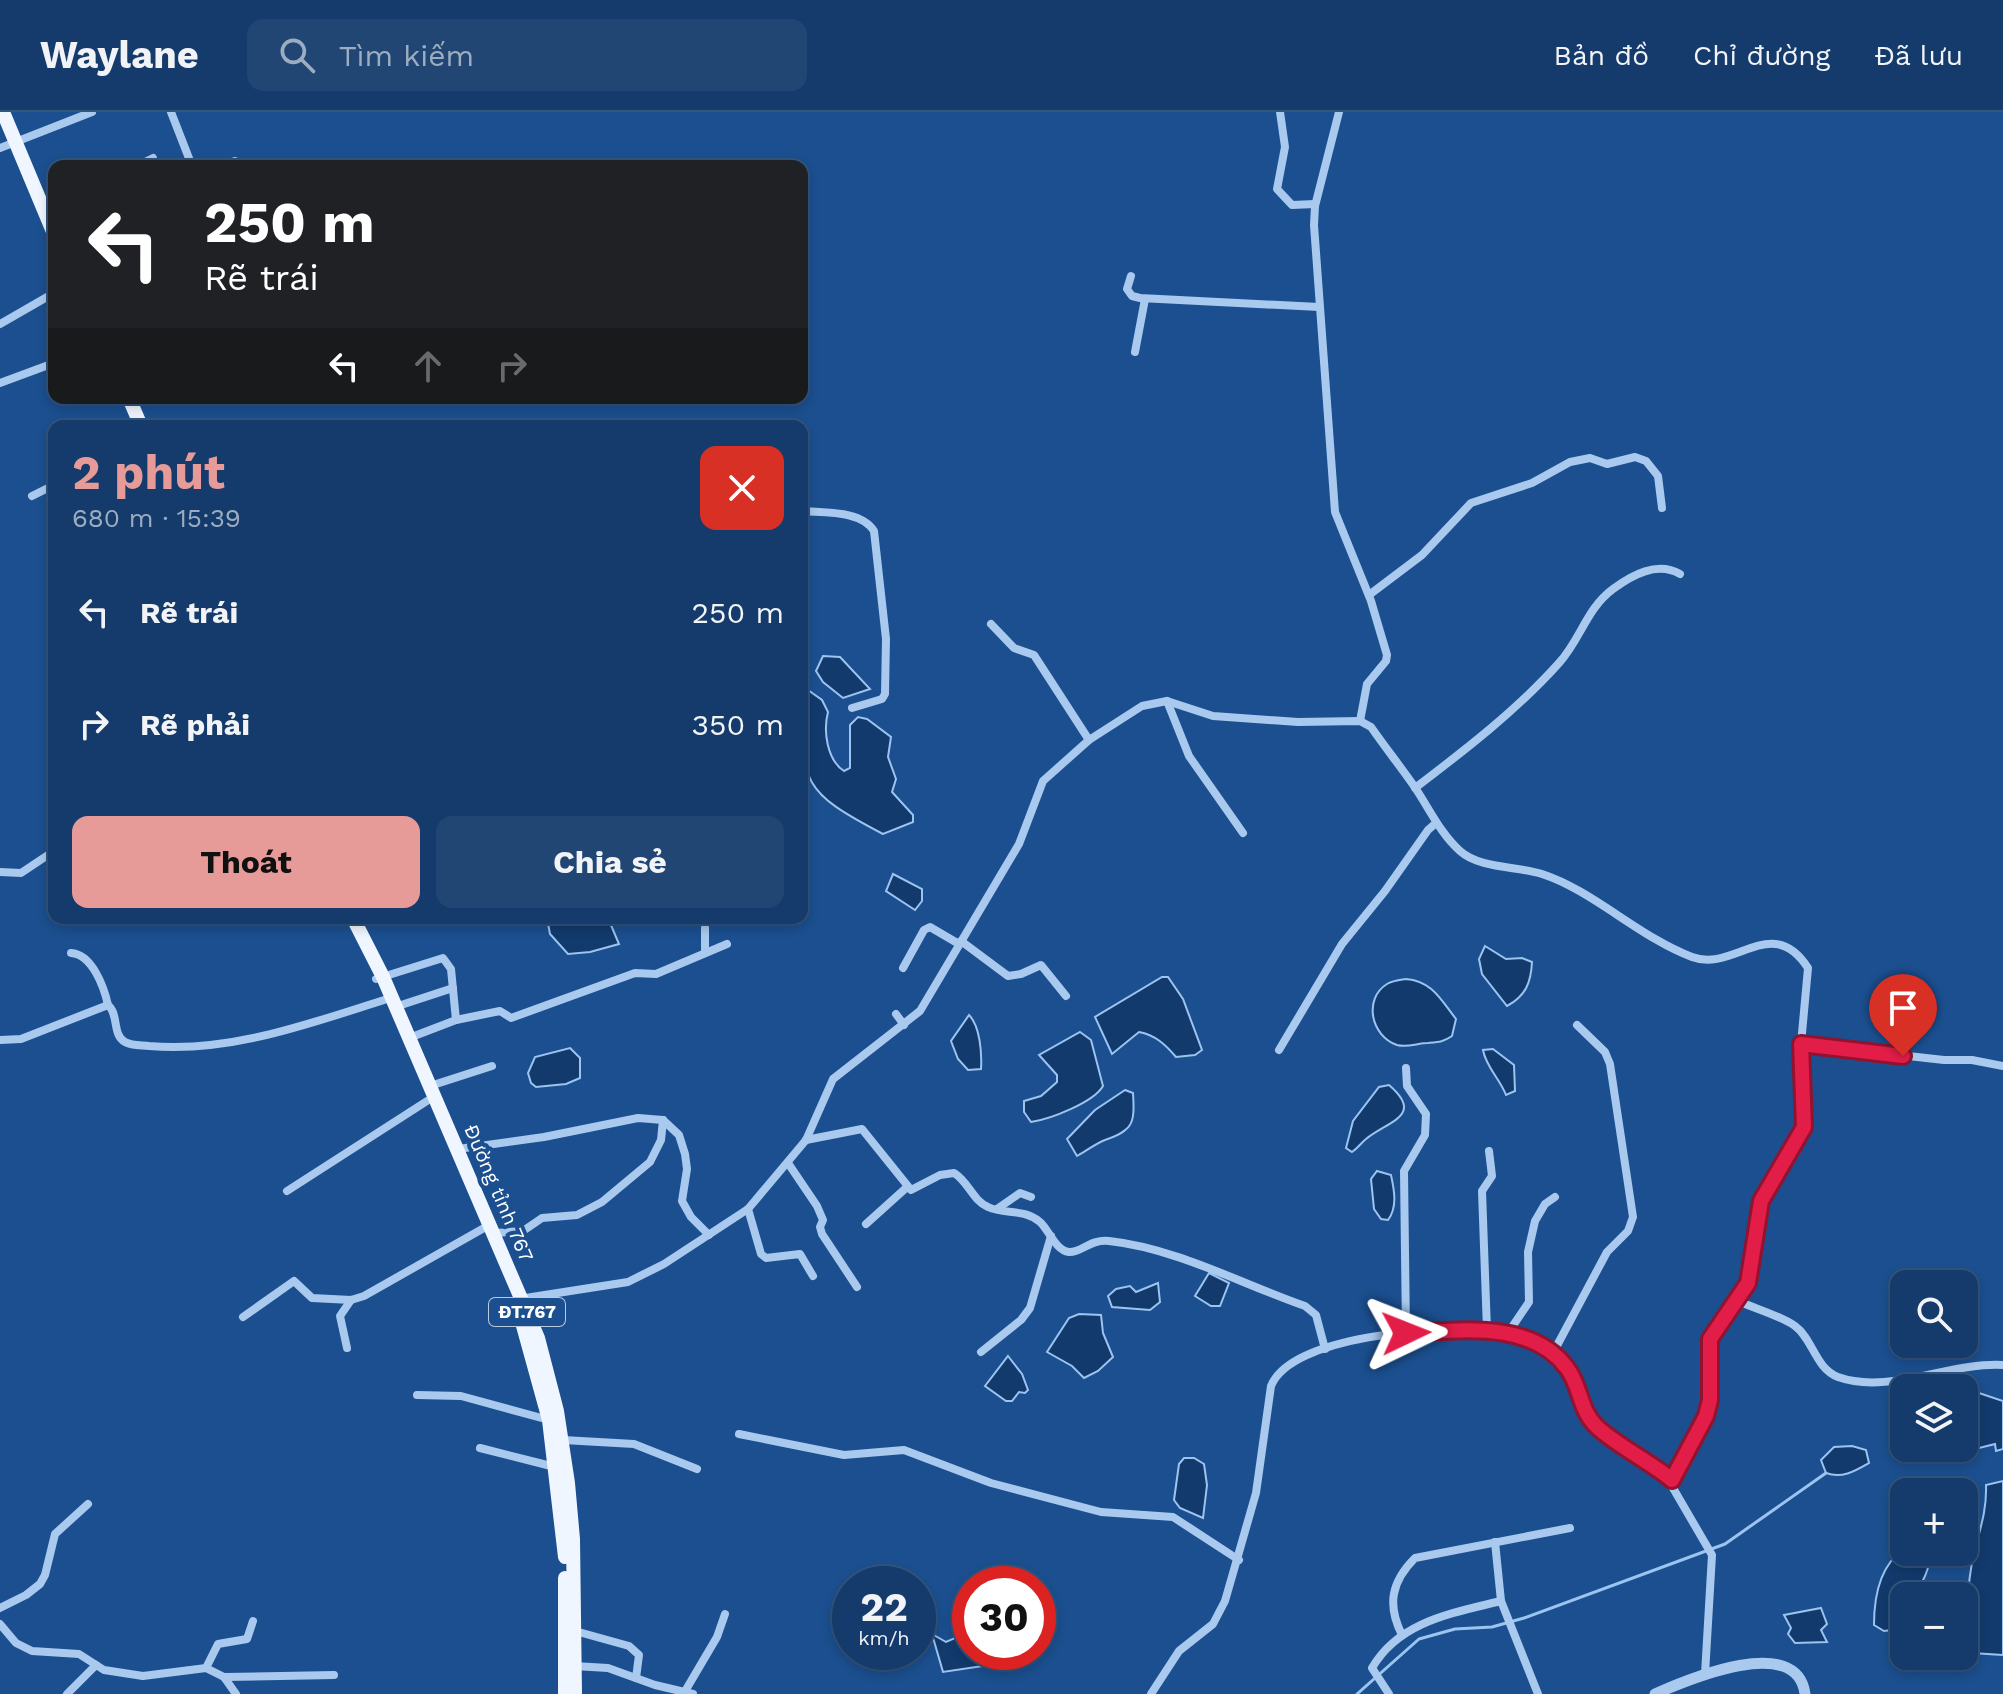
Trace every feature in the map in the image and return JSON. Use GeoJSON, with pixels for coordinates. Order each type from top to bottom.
{"type":"FeatureCollection","features":[{"type":"Feature","properties":{"kind":"main road"},"geometry":{"type":"LineString","coordinates":[[3,112],[48,207]]}},
{"type":"Feature","properties":{"kind":"main road","name":"Đường tỉnh 767"},"geometry":{"type":"LineString","coordinates":[[356,924],[490,1230]]}},
{"type":"Feature","properties":{"kind":"main road","name":"Đường tỉnh 767"},"geometry":{"type":"LineString","coordinates":[[390,1003],[409,1038],[429,1094],[458,1149],[518,1299],[538,1338],[563,1440],[573,1539],[575,1694]]}},
{"type":"Feature","properties":{"kind":"main road","name":"Đường tỉnh 767"},"geometry":{"type":"LineString","coordinates":[[518,1299],[549,1420],[556,1467],[565,1554],[565,1694]]}},
{"type":"Feature","properties":{"kind":"street"},"geometry":{"type":"LineString","coordinates":[[0,148],[92,112]]}},
{"type":"Feature","properties":{"kind":"street"},"geometry":{"type":"LineString","coordinates":[[171,112],[190,160]]}},
{"type":"Feature","properties":{"kind":"street"},"geometry":{"type":"LineString","coordinates":[[1280,112],[1285,147],[1277,189],[1292,205],[1315,204]]}},
{"type":"Feature","properties":{"kind":"street"},"geometry":{"type":"LineString","coordinates":[[1339,112],[1315,204],[1319,307],[1335,512],[1386,646],[1386,661],[1367,684],[1360,721]]}},
{"type":"Feature","properties":{"kind":"street"},"geometry":{"type":"LineString","coordinates":[[149,160],[153,158]]}},
{"type":"Feature","properties":{"kind":"street"},"geometry":{"type":"LineString","coordinates":[[1131,276],[1129,291],[1133,296],[1145,299],[1319,307]]}},
{"type":"Feature","properties":{"kind":"street"},"geometry":{"type":"LineString","coordinates":[[0,324],[48,296]]}},
{"type":"Feature","properties":{"kind":"street"},"geometry":{"type":"LineString","coordinates":[[1135,352],[1145,299]]}},
{"type":"Feature","properties":{"kind":"street"},"geometry":{"type":"LineString","coordinates":[[0,383],[48,365]]}},
{"type":"Feature","properties":{"kind":"street"},"geometry":{"type":"LineString","coordinates":[[1369,595],[1422,555],[1471,503],[1532,483],[1570,462],[1590,458],[1607,464],[1629,457],[1642,458],[1652,465],[1658,476],[1662,508]]}},
{"type":"Feature","properties":{"kind":"street"},"geometry":{"type":"LineString","coordinates":[[32,496],[48,488]]}},
{"type":"Feature","properties":{"kind":"street"},"geometry":{"type":"LineString","coordinates":[[808,511],[843,514],[867,522],[874,531],[886,639],[885,694],[882,699],[852,708]]}},
{"type":"Feature","properties":{"kind":"street"},"geometry":{"type":"LineString","coordinates":[[1415,788],[1531,693],[1574,644],[1588,613],[1608,593],[1650,569],[1672,569],[1680,574]]}},
{"type":"Feature","properties":{"kind":"street"},"geometry":{"type":"LineString","coordinates":[[991,624],[1014,648],[1034,655],[1089,740]]}},
{"type":"Feature","properties":{"kind":"street"},"geometry":{"type":"LineString","coordinates":[[1167,701],[1189,756],[1243,833]]}},
{"type":"Feature","properties":{"kind":"street"},"geometry":{"type":"LineString","coordinates":[[518,1299],[628,1282],[664,1264],[748,1209],[806,1140],[833,1079],[904,1025],[930,996],[1019,844],[1043,781],[1089,740],[1142,706],[1167,701],[1213,716],[1298,722],[1360,721],[1371,727],[1436,823],[1468,857],[1554,880],[1648,936],[1694,957],[1715,960],[1760,943],[1775,943],[1794,951],[1808,968],[1801,1044],[1804,1127],[1761,1201],[1750,1276],[1738,1301],[1710,1339],[1710,1400],[1706,1416],[1672,1480],[1673,1488],[1710,1550],[1705,1674]]}},
{"type":"Feature","properties":{"kind":"street"},"geometry":{"type":"LineString","coordinates":[[1279,1050],[1342,944],[1436,823]]}},
{"type":"Feature","properties":{"kind":"street"},"geometry":{"type":"LineString","coordinates":[[0,872],[21,873],[48,855]]}},
{"type":"Feature","properties":{"kind":"street"},"geometry":{"type":"LineString","coordinates":[[903,968],[920,936],[930,927],[960,942],[1008,976],[1041,965],[1066,996]]}},
{"type":"Feature","properties":{"kind":"street"},"geometry":{"type":"LineString","coordinates":[[705,928],[705,951]]}},
{"type":"Feature","properties":{"kind":"street"},"geometry":{"type":"LineString","coordinates":[[409,1038],[456,1020],[500,1011],[511,1018],[635,973],[656,974],[727,944]]}},
{"type":"Feature","properties":{"kind":"street"},"geometry":{"type":"LineString","coordinates":[[71,953],[82,956],[91,966],[105,991],[119,1036],[124,1042],[169,1048],[248,1039],[453,988]]}},
{"type":"Feature","properties":{"kind":"street"},"geometry":{"type":"LineString","coordinates":[[380,978],[443,958],[451,969],[456,1020]]}},
{"type":"Feature","properties":{"kind":"street"},"geometry":{"type":"LineString","coordinates":[[0,1040],[21,1039],[108,1005]]}},
{"type":"Feature","properties":{"kind":"street"},"geometry":{"type":"LineString","coordinates":[[896,1014],[904,1025]]}},
{"type":"Feature","properties":{"kind":"street"},"geometry":{"type":"LineString","coordinates":[[1553,1353],[1607,1252],[1628,1231],[1633,1217],[1610,1064],[1605,1052],[1577,1025]]}},
{"type":"Feature","properties":{"kind":"street"},"geometry":{"type":"LineString","coordinates":[[1801,1044],[1944,1060],[1972,1060],[2003,1066]]}},
{"type":"Feature","properties":{"kind":"street"},"geometry":{"type":"LineString","coordinates":[[287,1191],[429,1094],[492,1066]]}},
{"type":"Feature","properties":{"kind":"street"},"geometry":{"type":"LineString","coordinates":[[1406,1068],[1407,1086],[1423,1108],[1426,1119],[1422,1142],[1404,1171],[1406,1333]]}},
{"type":"Feature","properties":{"kind":"street"},"geometry":{"type":"LineString","coordinates":[[458,1149],[544,1137],[638,1118],[663,1120],[679,1135],[685,1154],[687,1169],[682,1201],[691,1217],[709,1235]]}},
{"type":"Feature","properties":{"kind":"street"},"geometry":{"type":"LineString","coordinates":[[243,1317],[294,1281],[312,1298],[351,1300],[490,1230],[523,1231],[542,1218],[577,1215],[602,1202],[650,1162],[661,1140],[663,1120]]}},
{"type":"Feature","properties":{"kind":"street"},"geometry":{"type":"LineString","coordinates":[[806,1140],[862,1129],[906,1188],[916,1189],[940,1175],[954,1173],[980,1201],[997,1209],[1029,1215],[1042,1224],[1060,1248],[1069,1252],[1091,1242],[1105,1240],[1152,1249],[1305,1306],[1316,1315],[1325,1349]]}},
{"type":"Feature","properties":{"kind":"street"},"geometry":{"type":"LineString","coordinates":[[1487,1330],[1482,1191],[1492,1176],[1489,1151]]}},
{"type":"Feature","properties":{"kind":"street"},"geometry":{"type":"LineString","coordinates":[[788,1163],[817,1206],[823,1220],[822,1234],[857,1287]]}},
{"type":"Feature","properties":{"kind":"street"},"geometry":{"type":"LineString","coordinates":[[866,1224],[906,1188]]}},
{"type":"Feature","properties":{"kind":"street"},"geometry":{"type":"LineString","coordinates":[[997,1209],[1020,1193],[1031,1197]]}},
{"type":"Feature","properties":{"kind":"street"},"geometry":{"type":"LineString","coordinates":[[1508,1333],[1529,1302],[1528,1252],[1535,1221],[1545,1204],[1555,1197]]}},
{"type":"Feature","properties":{"kind":"street"},"geometry":{"type":"LineString","coordinates":[[748,1209],[761,1254],[766,1258],[800,1254],[813,1276]]}},
{"type":"Feature","properties":{"kind":"street"},"geometry":{"type":"LineString","coordinates":[[981,1352],[1021,1320],[1030,1308],[1051,1236]]}},
{"type":"Feature","properties":{"kind":"street"},"geometry":{"type":"LineString","coordinates":[[347,1348],[340,1316],[351,1300]]}},
{"type":"Feature","properties":{"kind":"street"},"geometry":{"type":"LineString","coordinates":[[1738,1301],[1798,1328],[1819,1361],[1838,1377],[1898,1381],[1950,1368],[2003,1365]]}},
{"type":"Feature","properties":{"kind":"street"},"geometry":{"type":"LineString","coordinates":[[1151,1694],[1179,1651],[1213,1624],[1225,1601],[1256,1493],[1274,1378],[1298,1358],[1325,1349],[1406,1333],[1487,1330],[1508,1333],[1553,1353],[1571,1373],[1582,1407],[1599,1428],[1672,1480]]}},
{"type":"Feature","properties":{"kind":"street"},"geometry":{"type":"LineString","coordinates":[[417,1395],[461,1396],[549,1420]]}},
{"type":"Feature","properties":{"kind":"street"},"geometry":{"type":"LineString","coordinates":[[739,1434],[844,1455],[904,1450],[991,1483],[1101,1512],[1173,1517],[1239,1560]]}},
{"type":"Feature","properties":{"kind":"street"},"geometry":{"type":"LineString","coordinates":[[563,1440],[634,1444],[697,1469]]}},
{"type":"Feature","properties":{"kind":"street"},"geometry":{"type":"LineString","coordinates":[[480,1448],[556,1467]]}},
{"type":"Feature","properties":{"kind":"street"},"geometry":{"type":"LineString","coordinates":[[0,1608],[40,1584],[55,1534],[88,1504]]}},
{"type":"Feature","properties":{"kind":"street"},"geometry":{"type":"LineString","coordinates":[[1402,1635],[1391,1604],[1398,1580],[1415,1558],[1570,1528]]}},
{"type":"Feature","properties":{"kind":"street"},"geometry":{"type":"LineString","coordinates":[[1495,1542],[1501,1601],[1538,1694]]}},
{"type":"Feature","properties":{"kind":"street"},"geometry":{"type":"LineString","coordinates":[[1389,1694],[1376,1677],[1374,1664],[1402,1635],[1436,1617],[1501,1601]]}},
{"type":"Feature","properties":{"kind":"street"},"geometry":{"type":"LineString","coordinates":[[574,1666],[608,1668],[688,1693],[717,1637],[725,1614]]}},
{"type":"Feature","properties":{"kind":"street"},"geometry":{"type":"LineString","coordinates":[[206,1668],[218,1644],[247,1639],[253,1621]]}},
{"type":"Feature","properties":{"kind":"street"},"geometry":{"type":"LineString","coordinates":[[0,1624],[25,1649],[79,1654],[104,1670],[154,1676],[195,1667],[206,1668],[224,1677],[334,1675]]}},
{"type":"Feature","properties":{"kind":"street"},"geometry":{"type":"LineString","coordinates":[[575,1631],[629,1646],[639,1655],[636,1678]]}},
{"type":"Feature","properties":{"kind":"street"},"geometry":{"type":"LineString","coordinates":[[1655,1694],[1705,1674],[1746,1665],[1787,1664],[1797,1672],[1805,1694]]}},
{"type":"Feature","properties":{"kind":"street"},"geometry":{"type":"LineString","coordinates":[[67,1694],[96,1665]]}},
{"type":"Feature","properties":{"kind":"street"},"geometry":{"type":"LineString","coordinates":[[224,1677],[236,1694]]}},
{"type":"Feature","properties":{"kind":"water"},"geometry":{"type":"Polygon","coordinates":[[[823,656],[840,657],[870,689],[843,698],[823,682],[816,671],[823,656]]]}},
{"type":"Feature","properties":{"kind":"water"},"geometry":{"type":"Polygon","coordinates":[[[808,690],[822,700],[828,712],[826,728],[830,753],[844,771],[850,768],[850,725],[858,717],[867,719],[891,737],[888,757],[896,779],[892,792],[913,815],[913,822],[883,834],[835,806],[820,794],[808,772],[808,690]]]}},
{"type":"Feature","properties":{"kind":"water"},"geometry":{"type":"Polygon","coordinates":[[[893,874],[922,889],[922,901],[915,910],[886,891],[893,874]]]}},
{"type":"Feature","properties":{"kind":"water"},"geometry":{"type":"Polygon","coordinates":[[[548,924],[611,924],[619,944],[568,954],[550,934],[548,924]]]}},
{"type":"Feature","properties":{"kind":"water"},"geometry":{"type":"Polygon","coordinates":[[[1485,946],[1506,959],[1522,958],[1532,962],[1526,988],[1519,998],[1507,1006],[1482,974],[1479,959],[1485,946]]]}},
{"type":"Feature","properties":{"kind":"water"},"geometry":{"type":"Polygon","coordinates":[[[1162,977],[1168,977],[1183,999],[1202,1050],[1195,1055],[1176,1057],[1159,1041],[1139,1032],[1112,1054],[1095,1017],[1162,977]]]}},
{"type":"Feature","properties":{"kind":"water"},"geometry":{"type":"Polygon","coordinates":[[[1406,979],[1423,983],[1440,999],[1456,1019],[1452,1036],[1441,1041],[1405,1046],[1397,1045],[1381,1034],[1373,1017],[1375,999],[1387,984],[1406,979]]]}},
{"type":"Feature","properties":{"kind":"water"},"geometry":{"type":"Polygon","coordinates":[[[969,1015],[978,1033],[981,1069],[968,1070],[958,1059],[951,1041],[969,1015]]]}},
{"type":"Feature","properties":{"kind":"water"},"geometry":{"type":"Polygon","coordinates":[[[1080,1032],[1091,1040],[1103,1086],[1091,1098],[1071,1109],[1031,1122],[1024,1112],[1024,1101],[1041,1096],[1057,1082],[1057,1075],[1039,1055],[1080,1032]]]}},
{"type":"Feature","properties":{"kind":"water"},"geometry":{"type":"Polygon","coordinates":[[[570,1048],[580,1058],[580,1078],[566,1084],[536,1087],[531,1083],[528,1073],[535,1057],[570,1048]]]}},
{"type":"Feature","properties":{"kind":"water"},"geometry":{"type":"Polygon","coordinates":[[[1493,1049],[1514,1065],[1515,1091],[1506,1095],[1483,1050],[1493,1049]]]}},
{"type":"Feature","properties":{"kind":"water"},"geometry":{"type":"Polygon","coordinates":[[[1389,1085],[1404,1104],[1403,1111],[1352,1152],[1346,1148],[1353,1121],[1379,1087],[1389,1085]]]}},
{"type":"Feature","properties":{"kind":"water"},"geometry":{"type":"Polygon","coordinates":[[[1125,1090],[1133,1093],[1132,1119],[1127,1129],[1077,1156],[1067,1139],[1095,1110],[1125,1090]]]}},
{"type":"Feature","properties":{"kind":"water"},"geometry":{"type":"Polygon","coordinates":[[[1377,1171],[1391,1175],[1394,1204],[1388,1220],[1381,1219],[1374,1209],[1371,1179],[1377,1171]]]}},
{"type":"Feature","properties":{"kind":"water"},"geometry":{"type":"Polygon","coordinates":[[[1209,1273],[1229,1283],[1220,1306],[1211,1306],[1195,1296],[1209,1273]]]}},
{"type":"Feature","properties":{"kind":"water"},"geometry":{"type":"Polygon","coordinates":[[[1158,1283],[1160,1302],[1150,1310],[1112,1307],[1108,1296],[1116,1289],[1130,1286],[1136,1292],[1158,1283]]]}},
{"type":"Feature","properties":{"kind":"water"},"geometry":{"type":"Polygon","coordinates":[[[1079,1314],[1101,1315],[1103,1333],[1113,1357],[1098,1371],[1084,1378],[1072,1366],[1047,1352],[1069,1318],[1079,1314]]]}},
{"type":"Feature","properties":{"kind":"water"},"geometry":{"type":"Polygon","coordinates":[[[1008,1356],[1022,1374],[1028,1390],[1019,1392],[1012,1401],[1006,1401],[985,1386],[1008,1356]]]}},
{"type":"Feature","properties":{"kind":"water"},"geometry":{"type":"Polygon","coordinates":[[[1978,1393],[2003,1401],[2003,1449],[1996,1451],[1995,1444],[1978,1448],[1978,1393]]]}},
{"type":"Feature","properties":{"kind":"water"},"geometry":{"type":"Polygon","coordinates":[[[1852,1446],[1866,1450],[1869,1463],[1843,1475],[1826,1473],[1821,1460],[1834,1447],[1852,1446]]]}},
{"type":"Feature","properties":{"kind":"water"},"geometry":{"type":"Polygon","coordinates":[[[1184,1458],[1194,1458],[1204,1464],[1207,1485],[1203,1518],[1180,1508],[1174,1500],[1179,1464],[1184,1458]]]}},
{"type":"Feature","properties":{"kind":"water"},"geometry":{"type":"Polygon","coordinates":[[[2003,1481],[2003,1655],[1978,1653],[1978,1582],[1969,1582],[1972,1566],[1978,1566],[1978,1536],[1986,1485],[2003,1481]]]}},
{"type":"Feature","properties":{"kind":"water"},"geometry":{"type":"Polygon","coordinates":[[[1889,1564],[1928,1566],[1922,1582],[1890,1582],[1890,1630],[1884,1631],[1874,1625],[1875,1604],[1889,1564]]]}},
{"type":"Feature","properties":{"kind":"water"},"geometry":{"type":"Polygon","coordinates":[[[1821,1608],[1827,1624],[1821,1630],[1827,1642],[1795,1643],[1788,1634],[1791,1628],[1784,1615],[1821,1608]]]}},
{"type":"Feature","properties":{"kind":"water"},"geometry":{"type":"Polygon","coordinates":[[[936,1636],[946,1642],[952,1639],[952,1670],[956,1670],[943,1672],[936,1636]]]}},
{"type":"Feature","properties":{"kind":"waterway"},"geometry":{"type":"LineString","coordinates":[[1357,1694],[1419,1639],[1455,1629],[1492,1627],[1524,1618],[1725,1544],[1826,1473]]}},
{"type":"Feature","properties":{"kind":"route"},"geometry":{"type":"LineString","coordinates":[[1406,1333],[1487,1330],[1508,1333],[1537,1344],[1553,1353],[1571,1373],[1588,1417],[1672,1480],[1706,1416],[1711,1385],[1710,1339],[1748,1283],[1761,1201],[1804,1127],[1801,1044],[1903,1056]]}}]}
